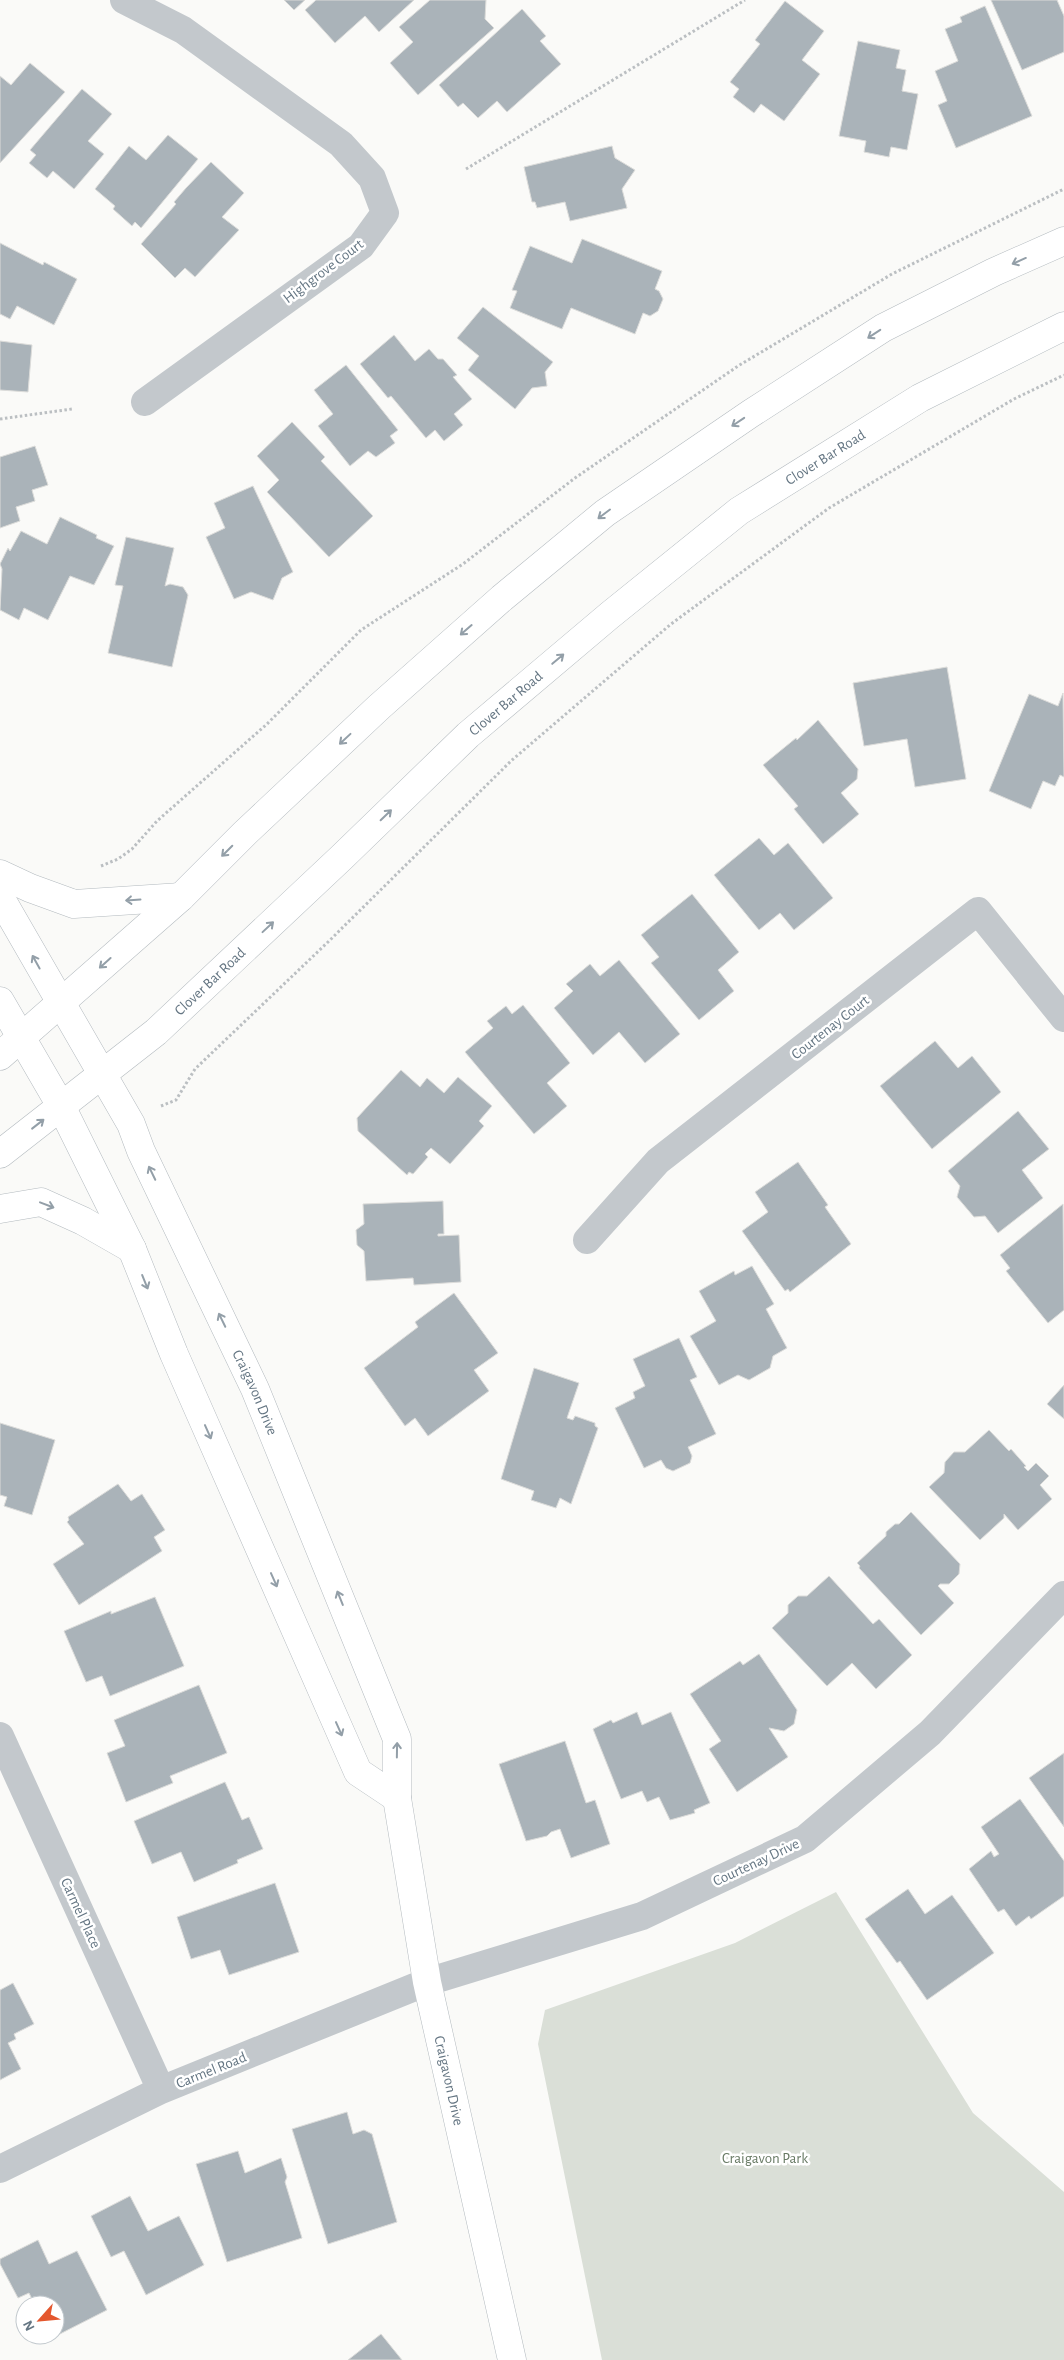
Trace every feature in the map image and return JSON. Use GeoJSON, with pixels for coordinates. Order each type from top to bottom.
{"type":"FeatureCollection","features":[{"type":"Feature","properties":{"kind":"main road"},"geometry":{"type":"LineString","coordinates":[[0,1056],[181,897],[379,707],[502,598],[605,513],[750,414],[882,328],[994,272],[1064,241]]}},
{"type":"Feature","properties":{"kind":"main road","name":"Clover Bar Road"},"geometry":{"type":"LineString","coordinates":[[0,1154],[156,1032],[468,735],[610,616],[739,512],[920,398],[1064,326]]}},
{"type":"Feature","properties":{"kind":"main road"},"geometry":{"type":"LineString","coordinates":[[0,874],[30,888],[74,904],[181,897]]}},
{"type":"Feature","properties":{"kind":"main road","name":"Craigavon Drive"},"geometry":{"type":"LineString","coordinates":[[0,896],[60,1004],[103,1073],[131,1124],[141,1151],[256,1389],[397,1739],[397,1798],[427,1982],[512,2360]]}},
{"type":"Feature","properties":{"kind":"main road"},"geometry":{"type":"LineString","coordinates":[[0,1001],[61,1106],[132,1249],[174,1354],[358,1772],[397,1798]]}},
{"type":"Feature","properties":{"kind":"main road"},"geometry":{"type":"LineString","coordinates":[[0,1209],[41,1202],[83,1221],[132,1249]]}},
{"type":"Feature","properties":{"kind":"street","name":"Highgrove Court"},"geometry":{"type":"LineString","coordinates":[[124,0],[183,30],[341,144],[372,178],[385,213],[361,246],[145,402]]}},
{"type":"Feature","properties":{"kind":"street","name":"Courtenay Court"},"geometry":{"type":"LineString","coordinates":[[587,1240],[658,1161],[978,912],[1064,1018]]}},
{"type":"Feature","properties":{"kind":"street","name":"Courtenay Drive"},"geometry":{"type":"LineString","coordinates":[[427,1982],[642,1916],[805,1839],[930,1732],[1064,1595]]}},
{"type":"Feature","properties":{"kind":"street","name":"Carmel Place"},"geometry":{"type":"LineString","coordinates":[[0,1736],[161,2090]]}},
{"type":"Feature","properties":{"kind":"street","name":"Carmel Road"},"geometry":{"type":"LineString","coordinates":[[0,2169],[161,2090],[427,1982]]}},
{"type":"Feature","properties":{"kind":"path"},"geometry":{"type":"LineString","coordinates":[[466,169],[745,0]]}},
{"type":"Feature","properties":{"kind":"path"},"geometry":{"type":"LineString","coordinates":[[160,1106],[176,1100],[195,1069],[328,942],[512,760],[671,624],[829,508],[1014,399],[1064,375]]}},
{"type":"Feature","properties":{"kind":"path"},"geometry":{"type":"LineString","coordinates":[[0,419],[72,409]]}},
{"type":"Feature","properties":{"kind":"green space","name":"Craigavon Park"},"geometry":{"type":"Polygon","coordinates":[[[836,1892],[973,2113],[1064,2192],[1064,2360],[602,2360],[538,2044],[545,2010],[735,1943],[836,1892]]]}},
{"type":"Feature","properties":{"kind":"building"},"geometry":{"type":"Polygon","coordinates":[[[284,0],[305,0],[294,10],[284,0]]]}},
{"type":"Feature","properties":{"kind":"building"},"geometry":{"type":"Polygon","coordinates":[[[316,0],[414,0],[379,32],[365,16],[335,43],[305,10],[316,0]]]}},
{"type":"Feature","properties":{"kind":"building"},"geometry":{"type":"Polygon","coordinates":[[[430,0],[486,0],[485,19],[494,28],[418,95],[390,63],[413,42],[399,27],[430,0]]]}},
{"type":"Feature","properties":{"kind":"building"},"geometry":{"type":"Polygon","coordinates":[[[991,0],[1057,0],[1064,16],[1064,52],[1022,70],[991,0]]]}},
{"type":"Feature","properties":{"kind":"building"},"geometry":{"type":"Polygon","coordinates":[[[785,1],[824,31],[802,60],[820,74],[784,121],[761,104],[754,113],[733,97],[739,89],[730,82],[760,44],[755,40],[785,1]]]}},
{"type":"Feature","properties":{"kind":"building"},"geometry":{"type":"Polygon","coordinates":[[[985,6],[1032,116],[956,148],[938,105],[947,101],[935,71],[958,61],[945,29],[962,22],[960,17],[985,6]]]}},
{"type":"Feature","properties":{"kind":"building"},"geometry":{"type":"Polygon","coordinates":[[[522,9],[546,36],[540,41],[561,64],[507,112],[497,101],[478,118],[463,103],[458,107],[439,85],[522,9]]]}},
{"type":"Feature","properties":{"kind":"building"},"geometry":{"type":"Polygon","coordinates":[[[858,41],[900,50],[896,68],[906,70],[902,91],[918,94],[907,150],[891,147],[889,157],[864,152],[866,141],[839,136],[858,41]]]}},
{"type":"Feature","properties":{"kind":"building"},"geometry":{"type":"Polygon","coordinates":[[[30,63],[65,92],[0,163],[0,76],[11,85],[30,63]]]}},
{"type":"Feature","properties":{"kind":"building"},"geometry":{"type":"Polygon","coordinates":[[[82,89],[112,114],[88,141],[104,154],[74,189],[53,171],[47,178],[29,163],[36,155],[30,150],[82,89]]]}},
{"type":"Feature","properties":{"kind":"building"},"geometry":{"type":"Polygon","coordinates":[[[168,135],[198,159],[141,228],[135,222],[132,226],[113,209],[115,206],[95,189],[129,146],[146,160],[168,135]]]}},
{"type":"Feature","properties":{"kind":"building"},"geometry":{"type":"Polygon","coordinates":[[[612,146],[615,158],[635,170],[622,189],[627,208],[570,221],[565,202],[537,208],[535,202],[532,202],[524,167],[612,146]]]}},
{"type":"Feature","properties":{"kind":"building"},"geometry":{"type":"Polygon","coordinates":[[[211,162],[244,193],[222,217],[239,230],[195,277],[185,268],[175,278],[141,244],[176,204],[174,202],[211,162]]]}},
{"type":"Feature","properties":{"kind":"building"},"geometry":{"type":"Polygon","coordinates":[[[582,239],[662,271],[655,289],[659,291],[663,299],[658,311],[650,316],[643,313],[635,334],[571,308],[562,329],[510,308],[517,291],[512,290],[530,246],[572,263],[582,239]]]}},
{"type":"Feature","properties":{"kind":"building"},"geometry":{"type":"Polygon","coordinates":[[[0,243],[43,265],[44,262],[77,279],[54,325],[17,306],[10,319],[0,314],[0,243]]]}},
{"type":"Feature","properties":{"kind":"building"},"geometry":{"type":"Polygon","coordinates":[[[483,307],[553,362],[545,372],[547,386],[532,388],[515,409],[468,370],[479,356],[457,338],[483,307]]]}},
{"type":"Feature","properties":{"kind":"building"},"geometry":{"type":"Polygon","coordinates":[[[394,335],[415,361],[429,349],[438,359],[443,359],[457,375],[453,377],[472,399],[454,414],[463,425],[444,441],[435,430],[426,438],[391,396],[388,398],[360,364],[394,335]]]}},
{"type":"Feature","properties":{"kind":"building"},"geometry":{"type":"Polygon","coordinates":[[[0,341],[32,345],[28,392],[0,390],[0,341]]]}},
{"type":"Feature","properties":{"kind":"building"},"geometry":{"type":"Polygon","coordinates":[[[346,365],[398,430],[390,436],[395,443],[376,457],[368,451],[350,466],[318,426],[333,414],[314,390],[346,365]]]}},
{"type":"Feature","properties":{"kind":"building"},"geometry":{"type":"Polygon","coordinates":[[[292,422],[325,457],[321,461],[373,516],[329,557],[267,492],[279,480],[257,456],[292,422]]]}},
{"type":"Feature","properties":{"kind":"building"},"geometry":{"type":"Polygon","coordinates":[[[35,446],[48,485],[32,490],[35,501],[16,507],[20,521],[0,528],[0,457],[35,446]]]}},
{"type":"Feature","properties":{"kind":"building"},"geometry":{"type":"Polygon","coordinates":[[[253,486],[293,572],[282,578],[273,600],[251,592],[234,599],[206,537],[225,528],[214,503],[253,486]]]}},
{"type":"Feature","properties":{"kind":"building"},"geometry":{"type":"Polygon","coordinates":[[[60,517],[97,535],[96,538],[114,546],[94,585],[70,576],[48,620],[24,608],[19,620],[0,610],[2,569],[0,564],[8,548],[10,551],[21,531],[47,544],[60,517]]]}},
{"type":"Feature","properties":{"kind":"building"},"geometry":{"type":"Polygon","coordinates":[[[126,537],[174,548],[165,586],[170,584],[183,587],[188,595],[172,667],[108,653],[123,586],[115,585],[126,537]]]}},
{"type":"Feature","properties":{"kind":"building"},"geometry":{"type":"Polygon","coordinates":[[[947,667],[966,779],[915,787],[907,739],[864,746],[853,683],[947,667]]]}},
{"type":"Feature","properties":{"kind":"building"},"geometry":{"type":"Polygon","coordinates":[[[1063,693],[1064,777],[1060,775],[1055,786],[1043,781],[1031,809],[989,791],[1029,694],[1058,706],[1063,693]]]}},
{"type":"Feature","properties":{"kind":"building"},"geometry":{"type":"Polygon","coordinates":[[[818,720],[858,769],[857,779],[841,793],[859,814],[823,844],[794,809],[798,806],[763,765],[796,738],[797,740],[818,720]]]}},
{"type":"Feature","properties":{"kind":"building"},"geometry":{"type":"Polygon","coordinates":[[[759,838],[774,855],[788,843],[833,898],[794,930],[780,913],[759,930],[714,875],[759,838]]]}},
{"type":"Feature","properties":{"kind":"building"},"geometry":{"type":"Polygon","coordinates":[[[692,894],[739,952],[718,970],[734,991],[699,1020],[651,963],[659,957],[641,935],[692,894]]]}},
{"type":"Feature","properties":{"kind":"building"},"geometry":{"type":"Polygon","coordinates":[[[619,960],[680,1034],[645,1063],[619,1032],[593,1055],[554,1008],[573,991],[566,984],[590,964],[600,976],[619,960]]]}},
{"type":"Feature","properties":{"kind":"building"},"geometry":{"type":"Polygon","coordinates":[[[523,1005],[570,1063],[547,1083],[567,1106],[534,1134],[465,1052],[493,1028],[487,1021],[506,1006],[512,1014],[523,1005]]]}},
{"type":"Feature","properties":{"kind":"building"},"geometry":{"type":"Polygon","coordinates":[[[935,1041],[958,1068],[972,1056],[1001,1092],[932,1149],[880,1086],[935,1041]]]}},
{"type":"Feature","properties":{"kind":"building"},"geometry":{"type":"Polygon","coordinates":[[[401,1070],[420,1087],[427,1078],[444,1093],[458,1077],[492,1106],[479,1121],[484,1126],[450,1164],[431,1148],[425,1154],[428,1157],[413,1174],[409,1172],[407,1175],[358,1131],[357,1118],[401,1070]]]}},
{"type":"Feature","properties":{"kind":"building"},"geometry":{"type":"Polygon","coordinates":[[[1018,1111],[1049,1149],[1022,1170],[1043,1198],[998,1233],[985,1216],[974,1217],[957,1197],[960,1186],[948,1171],[1018,1111]]]}},
{"type":"Feature","properties":{"kind":"building"},"geometry":{"type":"Polygon","coordinates":[[[798,1162],[828,1205],[825,1207],[851,1244],[790,1292],[788,1289],[785,1291],[742,1231],[768,1212],[755,1192],[798,1162]]]}},
{"type":"Feature","properties":{"kind":"building"},"geometry":{"type":"Polygon","coordinates":[[[443,1201],[444,1234],[438,1234],[438,1236],[459,1235],[461,1282],[414,1285],[413,1278],[366,1281],[364,1251],[357,1245],[356,1230],[364,1224],[363,1204],[443,1201]]]}},
{"type":"Feature","properties":{"kind":"building"},"geometry":{"type":"Polygon","coordinates":[[[1063,1204],[1064,1310],[1048,1323],[1006,1271],[1010,1268],[1000,1255],[1063,1204]]]}},
{"type":"Feature","properties":{"kind":"building"},"geometry":{"type":"Polygon","coordinates":[[[752,1266],[774,1304],[766,1309],[787,1348],[773,1356],[770,1368],[749,1380],[738,1375],[719,1385],[690,1336],[716,1321],[699,1291],[734,1271],[735,1275],[752,1266]]]}},
{"type":"Feature","properties":{"kind":"building"},"geometry":{"type":"Polygon","coordinates":[[[454,1293],[498,1353],[474,1370],[489,1391],[428,1436],[415,1418],[405,1426],[364,1368],[418,1327],[415,1322],[454,1293]]]}},
{"type":"Feature","properties":{"kind":"building"},"geometry":{"type":"Polygon","coordinates":[[[679,1338],[697,1377],[690,1380],[716,1434],[688,1447],[692,1456],[690,1463],[673,1471],[666,1468],[661,1460],[644,1468],[615,1408],[635,1398],[633,1392],[645,1386],[633,1359],[679,1338]]]}},
{"type":"Feature","properties":{"kind":"building"},"geometry":{"type":"Polygon","coordinates":[[[534,1368],[579,1383],[567,1418],[573,1420],[575,1416],[595,1423],[595,1426],[598,1428],[571,1504],[560,1498],[556,1508],[531,1500],[534,1491],[501,1479],[534,1368]]]}},
{"type":"Feature","properties":{"kind":"building"},"geometry":{"type":"Polygon","coordinates":[[[1064,1385],[1064,1419],[1047,1404],[1064,1385]]]}},
{"type":"Feature","properties":{"kind":"building"},"geometry":{"type":"Polygon","coordinates":[[[0,1423],[55,1440],[32,1515],[4,1506],[7,1497],[0,1495],[0,1423]]]}},
{"type":"Feature","properties":{"kind":"building"},"geometry":{"type":"Polygon","coordinates":[[[989,1430],[1009,1451],[1011,1449],[1028,1471],[1036,1463],[1049,1476],[1040,1485],[1052,1499],[1018,1530],[1004,1514],[1004,1518],[980,1540],[929,1487],[944,1473],[945,1462],[954,1452],[965,1452],[989,1430]]]}},
{"type":"Feature","properties":{"kind":"building"},"geometry":{"type":"Polygon","coordinates":[[[118,1484],[131,1501],[142,1494],[165,1530],[154,1537],[162,1551],[79,1605],[53,1564],[84,1544],[67,1522],[69,1520],[68,1517],[118,1484]]]}},
{"type":"Feature","properties":{"kind":"building"},"geometry":{"type":"Polygon","coordinates":[[[911,1512],[960,1564],[959,1574],[949,1584],[940,1584],[938,1586],[954,1603],[921,1635],[859,1568],[860,1566],[857,1563],[886,1536],[886,1532],[895,1524],[899,1524],[911,1512]]]}},
{"type":"Feature","properties":{"kind":"building"},"geometry":{"type":"Polygon","coordinates":[[[829,1576],[873,1624],[879,1619],[912,1655],[876,1689],[852,1663],[827,1686],[772,1628],[788,1613],[788,1605],[798,1596],[807,1596],[829,1576]]]}},
{"type":"Feature","properties":{"kind":"building"},"geometry":{"type":"Polygon","coordinates":[[[155,1597],[184,1666],[110,1696],[102,1676],[86,1682],[64,1631],[111,1611],[111,1614],[155,1597]]]}},
{"type":"Feature","properties":{"kind":"building"},"geometry":{"type":"Polygon","coordinates":[[[759,1654],[797,1710],[794,1724],[784,1731],[769,1728],[788,1757],[737,1792],[709,1749],[721,1741],[690,1694],[740,1661],[743,1665],[759,1654]]]}},
{"type":"Feature","properties":{"kind":"building"},"geometry":{"type":"Polygon","coordinates":[[[199,1685],[227,1753],[170,1776],[173,1783],[126,1802],[107,1753],[125,1746],[114,1720],[199,1685]]]}},
{"type":"Feature","properties":{"kind":"building"},"geometry":{"type":"Polygon","coordinates":[[[637,1712],[642,1725],[671,1712],[710,1803],[694,1810],[695,1813],[670,1820],[659,1797],[647,1802],[642,1791],[621,1799],[593,1729],[611,1720],[613,1723],[637,1712]]]}},
{"type":"Feature","properties":{"kind":"building"},"geometry":{"type":"Polygon","coordinates":[[[565,1741],[586,1803],[595,1800],[610,1844],[571,1858],[560,1829],[551,1832],[547,1836],[526,1841],[499,1764],[565,1741]]]}},
{"type":"Feature","properties":{"kind":"building"},"geometry":{"type":"Polygon","coordinates":[[[1064,1753],[1064,1827],[1029,1778],[1064,1753]]]}},
{"type":"Feature","properties":{"kind":"building"},"geometry":{"type":"Polygon","coordinates":[[[225,1782],[242,1820],[249,1817],[263,1849],[237,1860],[238,1863],[194,1882],[181,1852],[152,1864],[134,1821],[225,1782]]]}},
{"type":"Feature","properties":{"kind":"building"},"geometry":{"type":"Polygon","coordinates":[[[1020,1799],[1064,1861],[1064,1896],[1031,1919],[1029,1916],[1016,1926],[1004,1909],[998,1912],[969,1869],[991,1851],[994,1857],[999,1854],[981,1827],[1020,1799]]]}},
{"type":"Feature","properties":{"kind":"building"},"geometry":{"type":"Polygon","coordinates":[[[275,1883],[299,1952],[229,1975],[220,1950],[191,1959],[177,1917],[275,1883]]]}},
{"type":"Feature","properties":{"kind":"building"},"geometry":{"type":"Polygon","coordinates":[[[908,1889],[925,1914],[952,1895],[994,1953],[927,2000],[900,1961],[897,1963],[865,1919],[908,1889]]]}},
{"type":"Feature","properties":{"kind":"building"},"geometry":{"type":"Polygon","coordinates":[[[13,1983],[34,2024],[14,2034],[16,2039],[8,2043],[21,2069],[0,2080],[0,1990],[13,1983]]]}},
{"type":"Feature","properties":{"kind":"building"},"geometry":{"type":"Polygon","coordinates":[[[347,2112],[353,2134],[364,2130],[372,2134],[397,2222],[328,2244],[292,2129],[347,2112]]]}},
{"type":"Feature","properties":{"kind":"building"},"geometry":{"type":"Polygon","coordinates":[[[238,2151],[245,2173],[281,2158],[287,2177],[285,2182],[302,2238],[227,2262],[196,2164],[238,2151]]]}},
{"type":"Feature","properties":{"kind":"building"},"geometry":{"type":"Polygon","coordinates":[[[130,2196],[148,2231],[179,2216],[204,2265],[146,2295],[124,2251],[111,2257],[91,2216],[130,2196]]]}},
{"type":"Feature","properties":{"kind":"building"},"geometry":{"type":"Polygon","coordinates":[[[38,2240],[49,2264],[77,2251],[107,2310],[65,2331],[65,2295],[30,2295],[29,2293],[16,2295],[0,2264],[0,2259],[38,2240]]]}},
{"type":"Feature","properties":{"kind":"building"},"geometry":{"type":"Polygon","coordinates":[[[381,2334],[402,2360],[348,2360],[381,2334]]]}}]}
